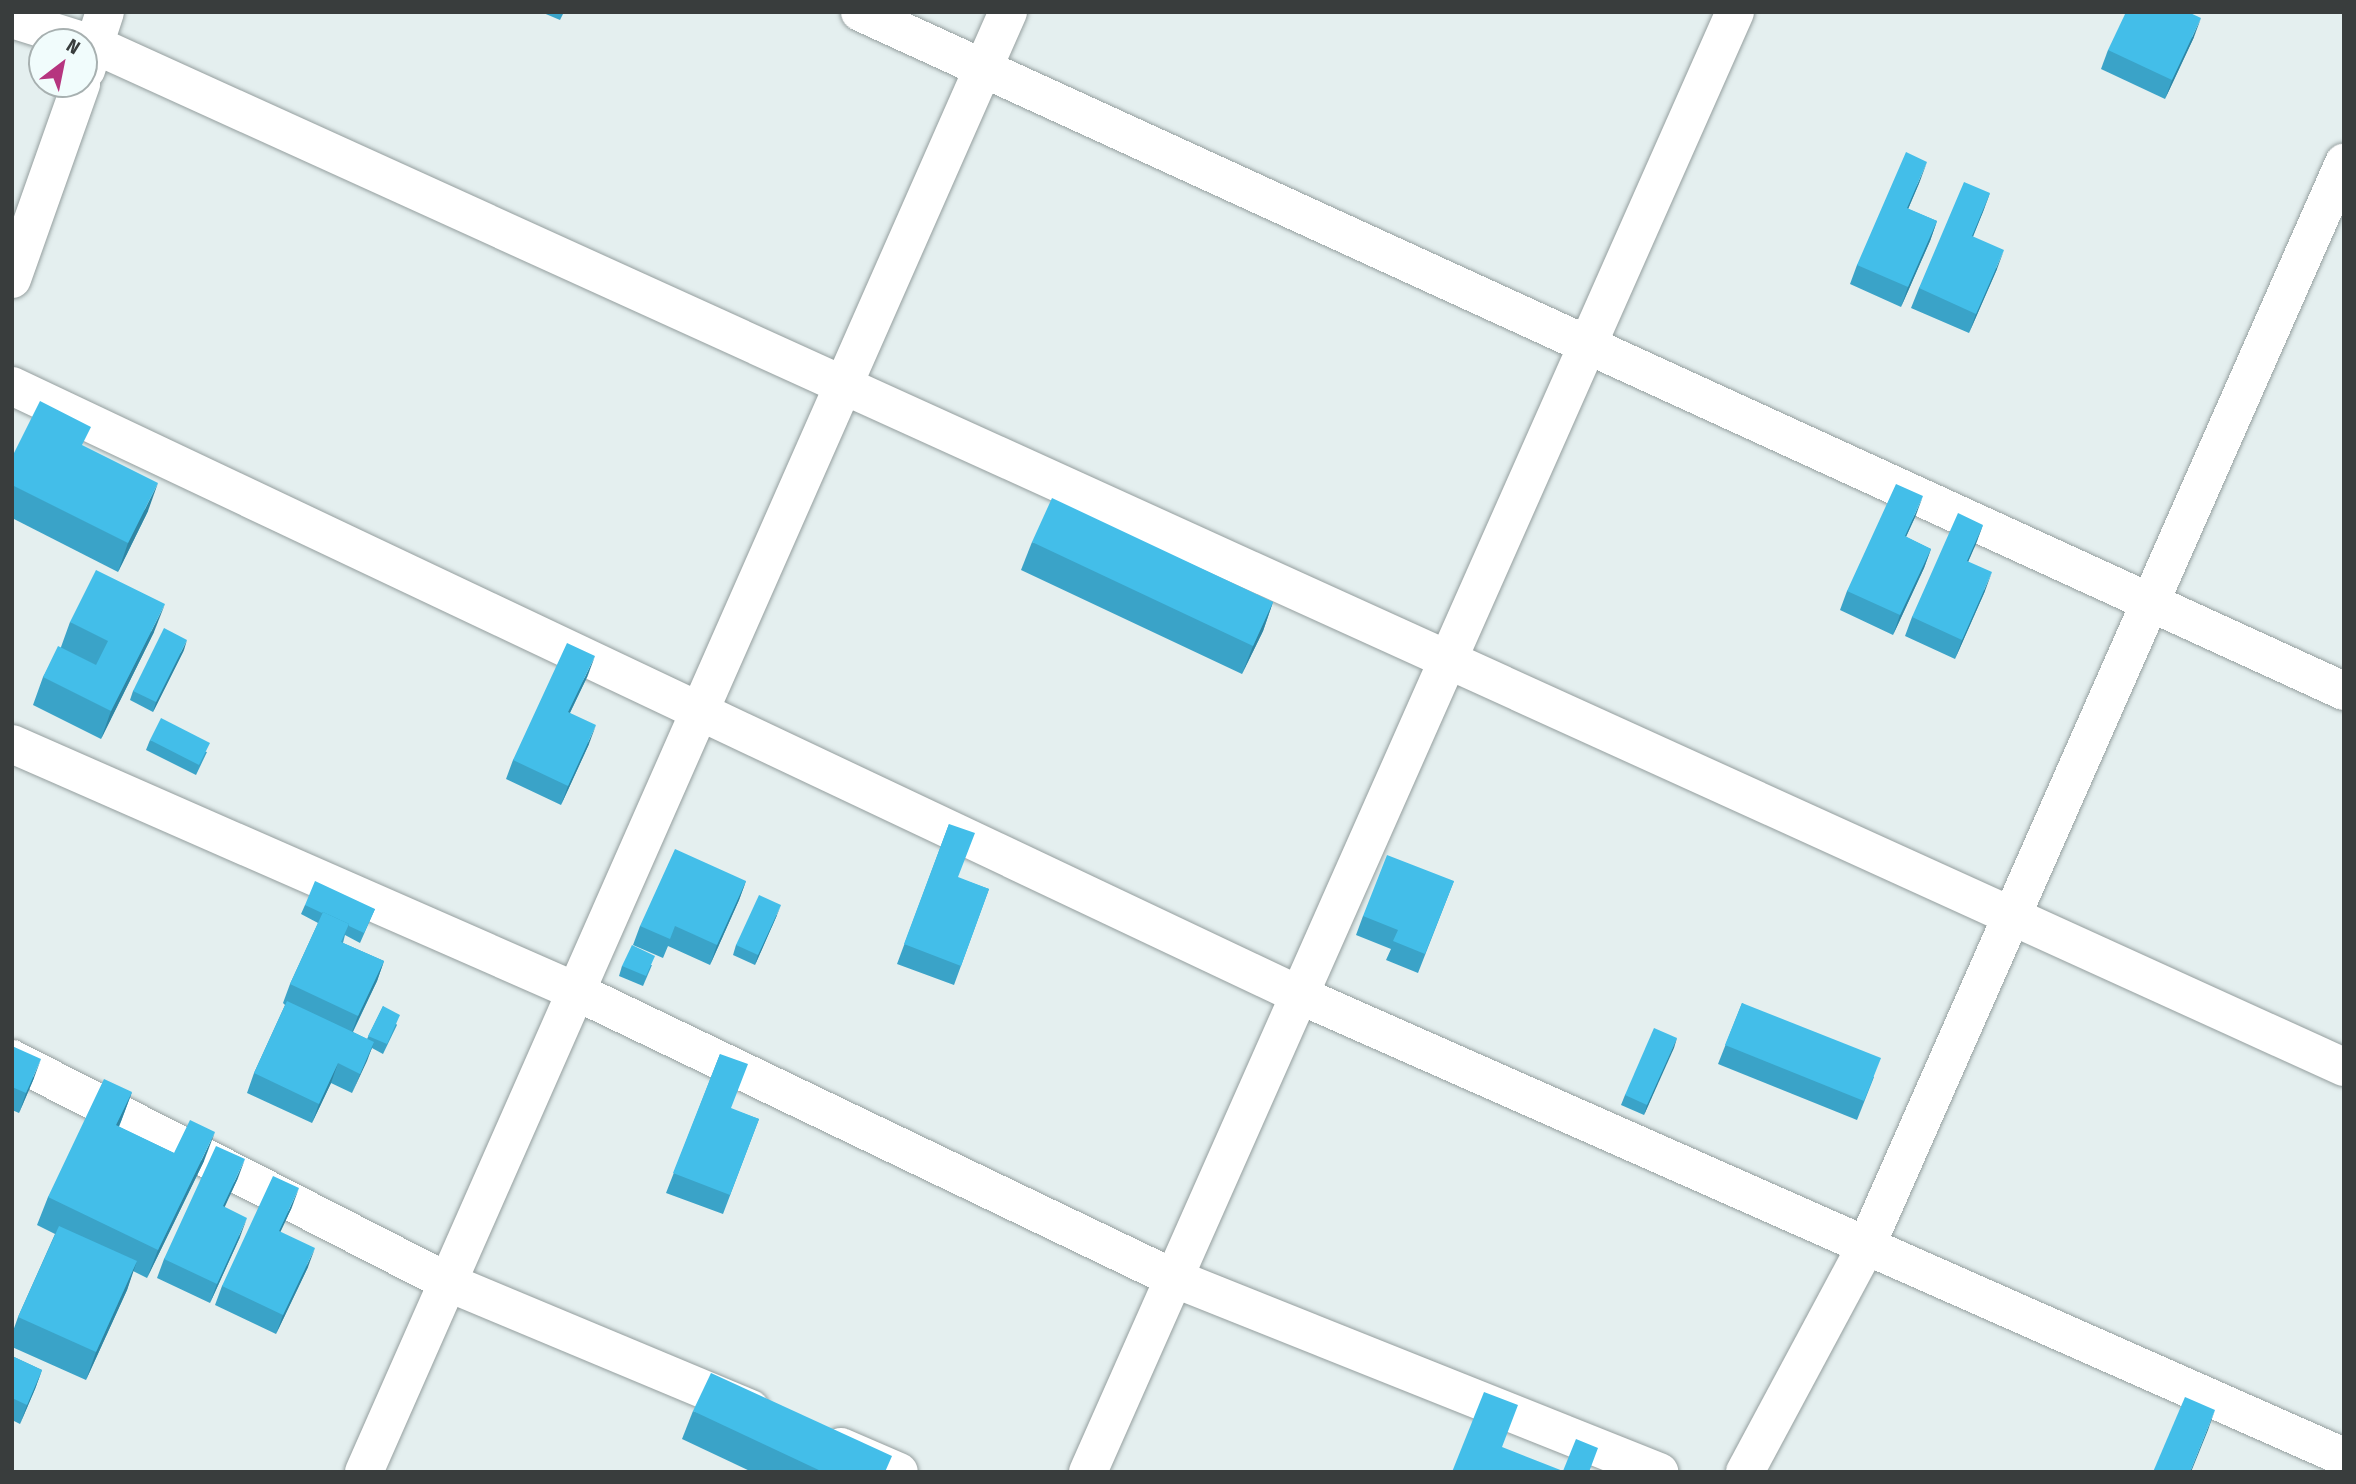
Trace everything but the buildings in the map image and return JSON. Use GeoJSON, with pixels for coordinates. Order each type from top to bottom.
{"type":"FeatureCollection","features":[{"type":"Feature","properties":{"kind":"street"},"geometry":{"type":"LineString","coordinates":[[860,12],[2344,691]]}},
{"type":"Feature","properties":{"kind":"street"},"geometry":{"type":"LineString","coordinates":[[364,1472],[1008,12]]}},
{"type":"Feature","properties":{"kind":"street"},"geometry":{"type":"LineString","coordinates":[[1088,1472],[1171,1277],[1735,12]]}},
{"type":"Feature","properties":{"kind":"street"},"geometry":{"type":"LineString","coordinates":[[12,19],[41,28]]}},
{"type":"Feature","properties":{"kind":"street"},"geometry":{"type":"LineString","coordinates":[[98,46],[2344,1067]]}},
{"type":"Feature","properties":{"kind":"street"},"geometry":{"type":"LineString","coordinates":[[12,279],[76,98]]}},
{"type":"Feature","properties":{"kind":"street"},"geometry":{"type":"LineString","coordinates":[[1745,1472],[1867,1244],[2344,163]]}},
{"type":"Feature","properties":{"kind":"street"},"geometry":{"type":"LineString","coordinates":[[12,386],[1297,994],[2344,1457]]}},
{"type":"Feature","properties":{"kind":"street"},"geometry":{"type":"LineString","coordinates":[[12,744],[575,991],[1171,1277],[1659,1472]]}},
{"type":"Feature","properties":{"kind":"street"},"geometry":{"type":"LineString","coordinates":[[12,1059],[447,1282],[900,1472]]}}]}
